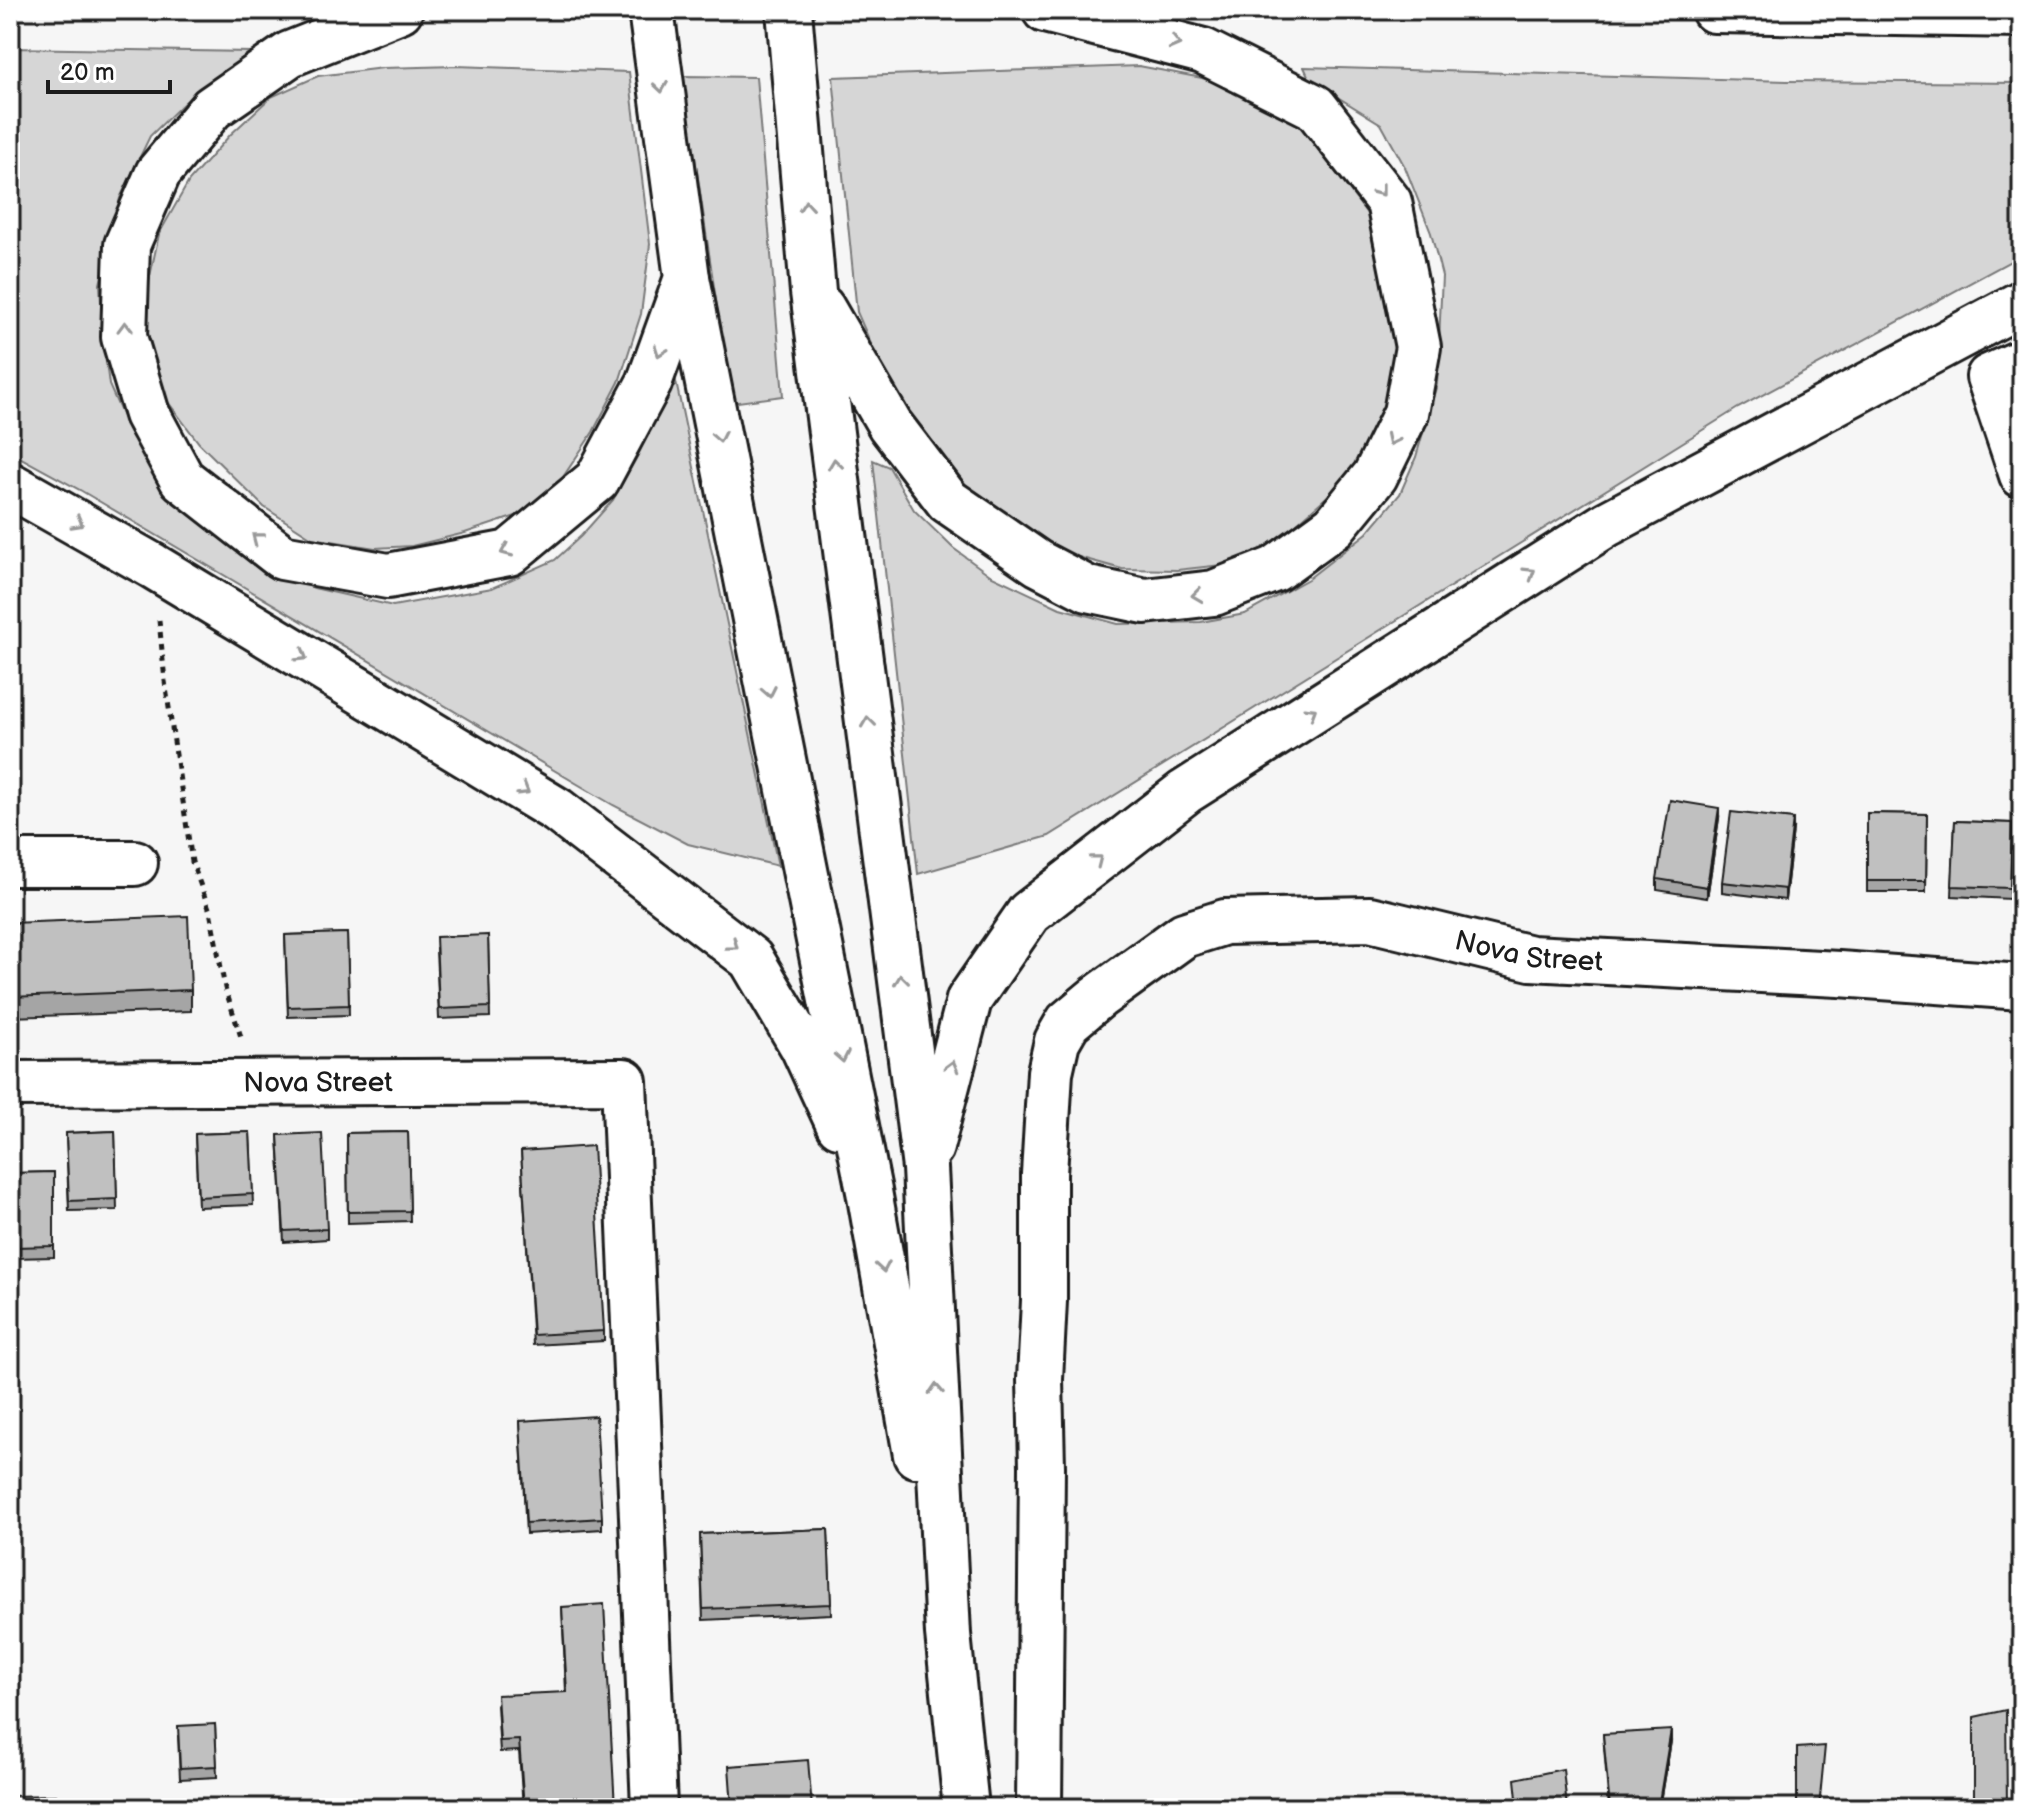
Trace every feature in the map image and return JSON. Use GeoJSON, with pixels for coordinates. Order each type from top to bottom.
{"type":"FeatureCollection","features":[{"type":"Feature","properties":{"kind":"main road"},"geometry":{"type":"LineString","coordinates":[[400,10],[290,54],[212,108],[158,173],[127,245],[124,337],[147,414],[182,479],[282,557],[388,576],[509,553],[597,480],[649,383],[687,278]]}},
{"type":"Feature","properties":{"kind":"main road"},"geometry":{"type":"LineString","coordinates":[[651,10],[687,278],[869,1191],[948,1634]]}},
{"type":"Feature","properties":{"kind":"main road"},"geometry":{"type":"LineString","coordinates":[[789,10],[813,292],[925,1168],[948,1634],[966,1808]]}},
{"type":"Feature","properties":{"kind":"main road"},"geometry":{"type":"LineString","coordinates":[[813,292],[890,425],[948,501],[1038,563],[1088,589],[1145,601],[1214,593],[1275,569],[1334,526],[1375,476],[1406,413],[1418,347],[1389,202],[1315,107],[1203,51],[1045,10]]}},
{"type":"Feature","properties":{"kind":"main road"},"geometry":{"type":"LineString","coordinates":[[1714,10],[2022,15]]}},
{"type":"Feature","properties":{"kind":"main road"},"geometry":{"type":"LineString","coordinates":[[925,1168],[969,1000],[1029,913],[1185,792],[1607,524],[2022,303]]}},
{"type":"Feature","properties":{"kind":"main road"},"geometry":{"type":"LineString","coordinates":[[2022,362],[1989,377],[2022,475]]}},
{"type":"Feature","properties":{"kind":"main road"},"geometry":{"type":"LineString","coordinates":[[10,485],[153,566],[557,810],[751,959],[803,1047],[869,1191]]}},
{"type":"Feature","properties":{"kind":"main road"},"geometry":{"type":"LineString","coordinates":[[10,863],[135,863]]}},
{"type":"Feature","properties":{"kind":"main road","name":"Nova Street"},"geometry":{"type":"LineString","coordinates":[[1039,1808],[1044,1174],[1050,1072],[1057,1041],[1068,1022],[1184,935],[1225,922],[1370,919],[1531,958],[2022,987]]}},
{"type":"Feature","properties":{"kind":"main road","name":"Nova Street"},"geometry":{"type":"LineString","coordinates":[[10,1084],[624,1081],[654,1808]]}},
{"type":"Feature","properties":{"kind":"path"},"geometry":{"type":"LineString","coordinates":[[153,566],[165,681],[192,862],[210,911],[225,988],[255,1083]]}},
{"type":"Feature","properties":{"kind":"shaded area"},"geometry":{"type":"Polygon","coordinates":[[[10,48],[250,52],[185,102],[150,136],[120,198],[100,284],[109,385],[132,437],[173,492],[215,535],[274,572],[314,588],[393,606],[492,588],[555,560],[613,500],[676,382],[778,866],[688,844],[613,805],[80,490],[10,452],[10,48]]]}},
{"type":"Feature","properties":{"kind":"shaded area"},"geometry":{"type":"Polygon","coordinates":[[[456,66],[629,72],[650,244],[641,314],[619,382],[593,432],[561,480],[519,515],[412,546],[375,548],[312,538],[264,507],[199,443],[162,394],[146,329],[148,286],[159,234],[189,181],[230,135],[271,97],[318,76],[383,68],[456,66]]]}},
{"type":"Feature","properties":{"kind":"shaded area"},"geometry":{"type":"Polygon","coordinates":[[[1139,66],[1202,78],[1260,96],[1298,123],[1368,215],[1383,264],[1397,343],[1392,384],[1377,430],[1356,471],[1270,547],[1222,565],[1177,570],[1122,569],[1071,555],[1022,533],[969,488],[934,450],[890,388],[857,312],[833,77],[1139,66]]]}},
{"type":"Feature","properties":{"kind":"shaded area"},"geometry":{"type":"Polygon","coordinates":[[[1304,67],[1787,81],[2022,83],[2022,255],[1738,408],[1049,836],[918,874],[873,460],[889,467],[914,510],[953,548],[990,575],[1060,608],[1118,624],[1201,622],[1245,614],[1308,579],[1367,533],[1400,494],[1416,457],[1437,384],[1442,276],[1431,233],[1405,167],[1381,124],[1310,80],[1304,67]]]}},
{"type":"Feature","properties":{"kind":"shaded area"},"geometry":{"type":"Polygon","coordinates":[[[683,76],[756,77],[783,396],[731,403],[683,76]]]}},
{"type":"Feature","properties":{"kind":"building"},"geometry":{"type":"Polygon","coordinates":[[[1670,800],[1719,808],[1707,887],[1657,879],[1670,800]]]}},
{"type":"Feature","properties":{"kind":"building"},"geometry":{"type":"Polygon","coordinates":[[[1731,812],[1793,819],[1785,889],[1722,882],[1731,812]]]}},
{"type":"Feature","properties":{"kind":"building"},"geometry":{"type":"Polygon","coordinates":[[[1867,813],[1927,814],[1926,881],[1867,881],[1867,813]]]}},
{"type":"Feature","properties":{"kind":"building"},"geometry":{"type":"Polygon","coordinates":[[[1955,821],[2012,823],[2010,888],[1952,886],[1955,821]]]}},
{"type":"Feature","properties":{"kind":"building"},"geometry":{"type":"Polygon","coordinates":[[[188,916],[191,990],[10,997],[10,923],[188,916]]]}},
{"type":"Feature","properties":{"kind":"building"},"geometry":{"type":"Polygon","coordinates":[[[347,933],[349,1005],[288,1007],[285,935],[347,933]]]}},
{"type":"Feature","properties":{"kind":"building"},"geometry":{"type":"Polygon","coordinates":[[[488,935],[490,1007],[439,1009],[436,937],[488,935]]]}},
{"type":"Feature","properties":{"kind":"building"},"geometry":{"type":"Polygon","coordinates":[[[115,1131],[117,1199],[69,1201],[66,1133],[115,1131]]]}},
{"type":"Feature","properties":{"kind":"building"},"geometry":{"type":"Polygon","coordinates":[[[250,1132],[253,1194],[198,1197],[195,1134],[250,1132]]]}},
{"type":"Feature","properties":{"kind":"building"},"geometry":{"type":"Polygon","coordinates":[[[408,1132],[410,1211],[348,1212],[347,1133],[408,1132]]]}},
{"type":"Feature","properties":{"kind":"building"},"geometry":{"type":"Polygon","coordinates":[[[322,1133],[327,1229],[284,1231],[278,1135],[322,1133]]]}},
{"type":"Feature","properties":{"kind":"building"},"geometry":{"type":"Polygon","coordinates":[[[593,1146],[604,1331],[533,1335],[521,1151],[593,1146]]]}},
{"type":"Feature","properties":{"kind":"building"},"geometry":{"type":"Polygon","coordinates":[[[54,1172],[54,1246],[14,1247],[13,1173],[54,1172]]]}},
{"type":"Feature","properties":{"kind":"building"},"geometry":{"type":"Polygon","coordinates":[[[596,1416],[602,1518],[526,1523],[520,1421],[596,1416]]]}},
{"type":"Feature","properties":{"kind":"building"},"geometry":{"type":"Polygon","coordinates":[[[828,1529],[831,1604],[703,1609],[700,1534],[828,1529]]]}},
{"type":"Feature","properties":{"kind":"building"},"geometry":{"type":"Polygon","coordinates":[[[604,1604],[615,1808],[524,1808],[519,1740],[500,1741],[497,1695],[567,1692],[562,1607],[604,1604]]]}},
{"type":"Feature","properties":{"kind":"building"},"geometry":{"type":"Polygon","coordinates":[[[2006,1710],[2007,1806],[1974,1808],[1974,1717],[2006,1710]]]}},
{"type":"Feature","properties":{"kind":"building"},"geometry":{"type":"Polygon","coordinates":[[[215,1724],[217,1766],[180,1768],[178,1726],[215,1724]]]}},
{"type":"Feature","properties":{"kind":"building"},"geometry":{"type":"Polygon","coordinates":[[[1671,1730],[1658,1808],[1610,1808],[1603,1734],[1671,1730]]]}},
{"type":"Feature","properties":{"kind":"building"},"geometry":{"type":"Polygon","coordinates":[[[1825,1746],[1819,1808],[1797,1808],[1797,1748],[1825,1746]]]}},
{"type":"Feature","properties":{"kind":"building"},"geometry":{"type":"Polygon","coordinates":[[[808,1760],[812,1808],[732,1808],[729,1766],[808,1760]]]}},
{"type":"Feature","properties":{"kind":"building"},"geometry":{"type":"Polygon","coordinates":[[[1563,1769],[1567,1808],[1518,1808],[1515,1779],[1563,1769]]]}},
{"type":"Feature","properties":{"kind":"building"},"geometry":{"type":"Polygon","coordinates":[[[56,1795],[56,1808],[10,1808],[10,1796],[56,1795]]]}},
{"type":"Feature","properties":{"kind":"building"},"geometry":{"type":"Polygon","coordinates":[[[160,1799],[161,1808],[119,1808],[119,1802],[160,1799]]]}},
{"type":"Feature","properties":{"kind":"building"},"geometry":{"type":"Polygon","coordinates":[[[354,1805],[354,1808],[316,1808],[316,1807],[354,1805]]]}}]}
